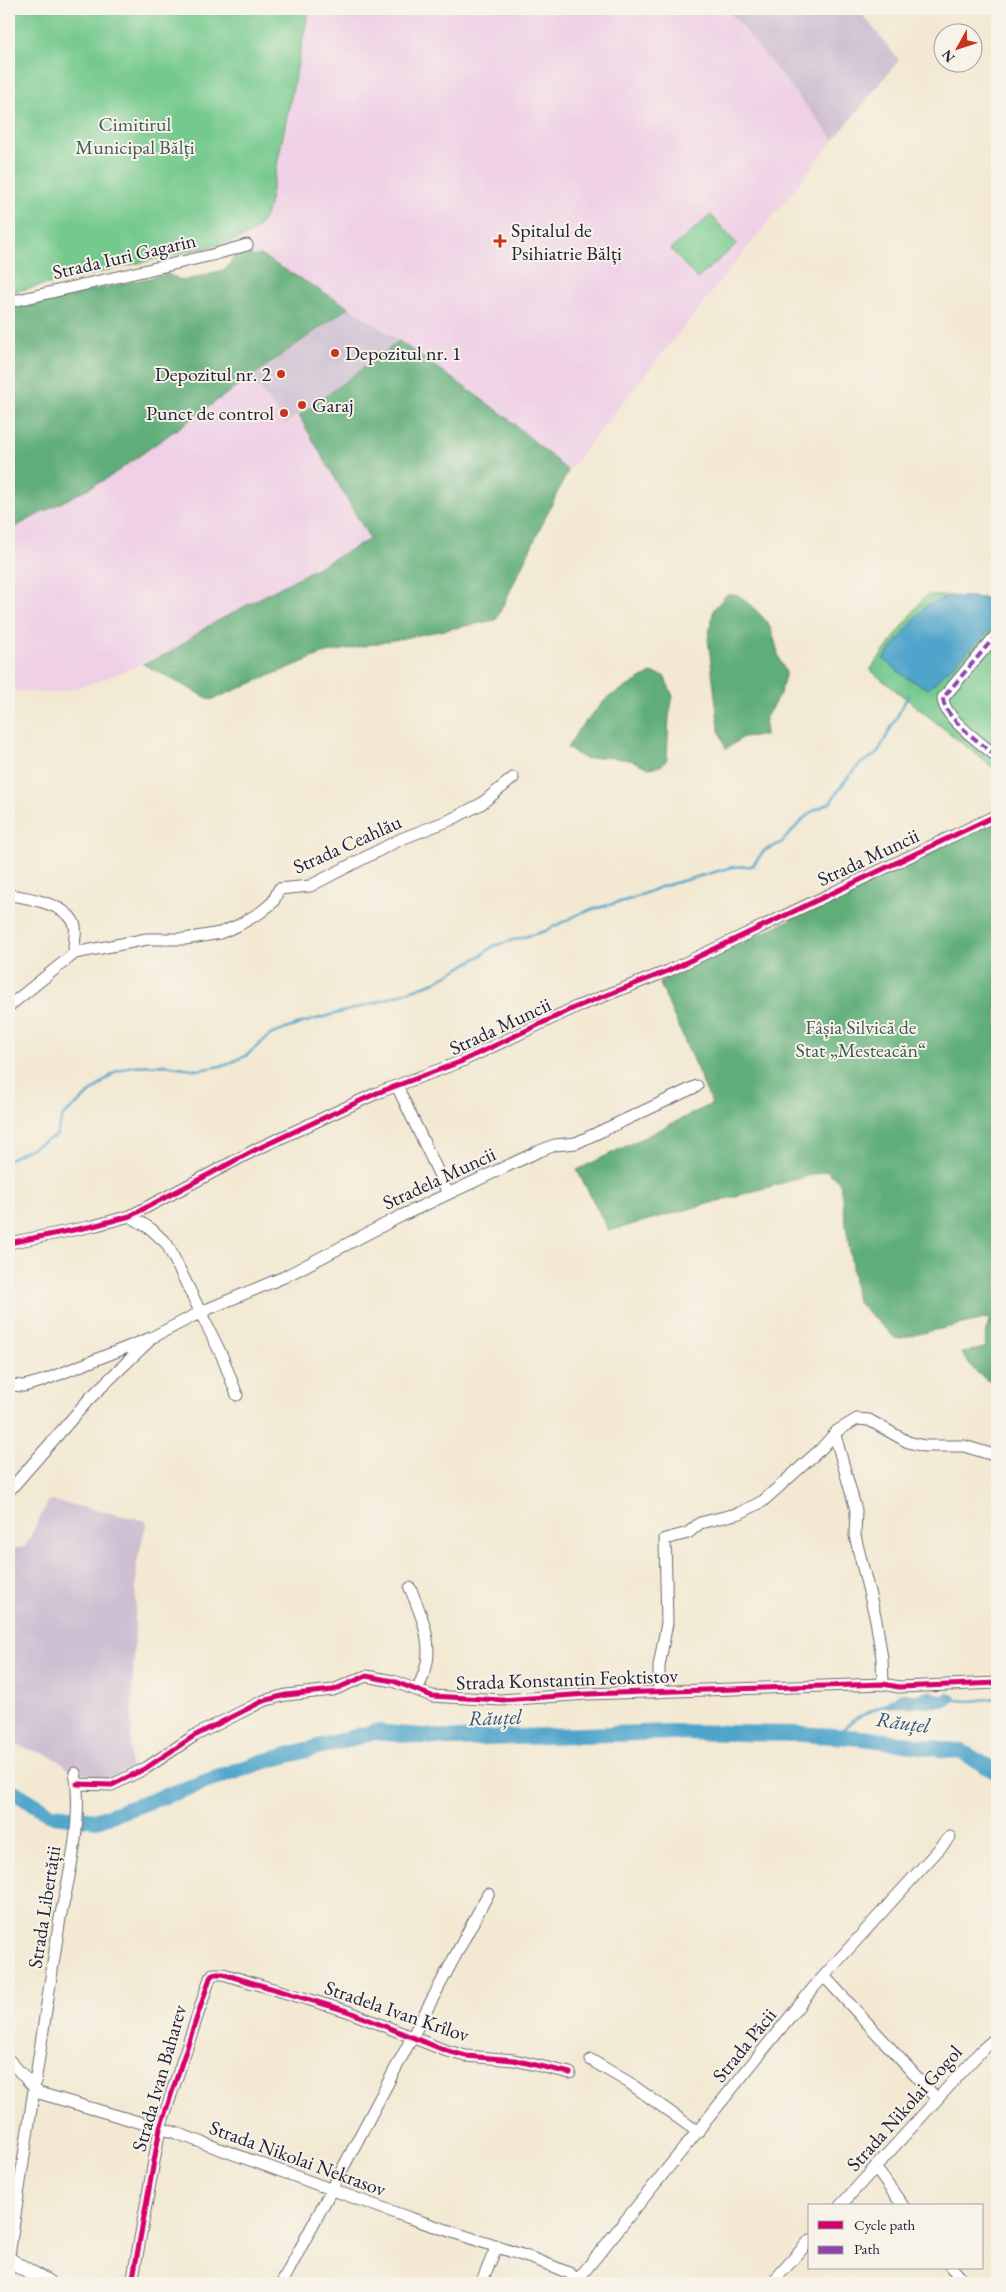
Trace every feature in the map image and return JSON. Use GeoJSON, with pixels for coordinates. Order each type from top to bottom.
{"type":"FeatureCollection","features":[{"type":"Feature","properties":{"kind":"main road"},"geometry":{"type":"LineString","coordinates":[[9,2260],[48,2283]]}},
{"type":"Feature","properties":{"kind":"street","name":"Strada Iuri Gagarin"},"geometry":{"type":"LineString","coordinates":[[9,302],[212,255],[247,244]]}},
{"type":"Feature","properties":{"kind":"street"},"geometry":{"type":"LineString","coordinates":[[997,634],[943,698],[943,705],[949,715],[997,757]]}},
{"type":"Feature","properties":{"kind":"street","name":"Strada Ceahlău"},"geometry":{"type":"LineString","coordinates":[[9,1006],[75,953],[147,939],[185,939],[228,930],[261,912],[272,902],[279,889],[310,886],[401,839],[450,820],[482,804],[513,778]]}},
{"type":"Feature","properties":{"kind":"street","name":"Strada Muncii"},"geometry":{"type":"LineString","coordinates":[[9,1243],[93,1226],[130,1216],[257,1149],[397,1086],[460,1062],[576,1007],[668,971],[997,815]]}},
{"type":"Feature","properties":{"kind":"street"},"geometry":{"type":"LineString","coordinates":[[9,895],[39,902],[62,911],[69,916],[76,929],[73,947],[75,953]]}},
{"type":"Feature","properties":{"kind":"street"},"geometry":{"type":"LineString","coordinates":[[397,1086],[448,1193]]}},
{"type":"Feature","properties":{"kind":"street","name":"Stradela Muncii"},"geometry":{"type":"LineString","coordinates":[[9,1385],[24,1386],[42,1382],[153,1337],[201,1312],[284,1276],[448,1193],[536,1152],[556,1145],[576,1143],[697,1086]]}},
{"type":"Feature","properties":{"kind":"street"},"geometry":{"type":"LineString","coordinates":[[130,1216],[151,1229],[167,1244],[222,1356],[237,1396]]}},
{"type":"Feature","properties":{"kind":"street"},"geometry":{"type":"LineString","coordinates":[[9,1492],[90,1398],[153,1337]]}},
{"type":"Feature","properties":{"kind":"street"},"geometry":{"type":"LineString","coordinates":[[659,1692],[659,1666],[667,1624],[664,1539],[688,1533],[700,1524],[740,1513],[763,1501],[843,1426],[857,1419],[869,1420],[908,1442],[924,1446],[964,1446],[997,1456]]}},
{"type":"Feature","properties":{"kind":"street"},"geometry":{"type":"LineString","coordinates":[[835,1435],[856,1510],[855,1536],[876,1620],[882,1658],[883,1684]]}},
{"type":"Feature","properties":{"kind":"street"},"geometry":{"type":"LineString","coordinates":[[410,1588],[419,1609],[427,1644],[426,1667],[418,1690]]}},
{"type":"Feature","properties":{"kind":"street","name":"Strada Konstantin Feoktistov"},"geometry":{"type":"LineString","coordinates":[[76,1779],[112,1785],[146,1768],[194,1736],[249,1707],[271,1698],[333,1690],[366,1676],[382,1678],[432,1696],[501,1700],[544,1696],[883,1684],[899,1687],[997,1684]]}},
{"type":"Feature","properties":{"kind":"street","name":"Strada Libertății"},"geometry":{"type":"LineString","coordinates":[[9,2255],[60,1918],[70,1871],[79,1804],[76,1779]]}},
{"type":"Feature","properties":{"kind":"street","name":"Strada Păcii"},"geometry":{"type":"LineString","coordinates":[[579,2282],[824,1976],[950,1837]]}},
{"type":"Feature","properties":{"kind":"street"},"geometry":{"type":"LineString","coordinates":[[282,2283],[488,1894]]}},
{"type":"Feature","properties":{"kind":"street","name":"Stradela Ivan Krîlov"},"geometry":{"type":"LineString","coordinates":[[213,1974],[223,1974],[347,2011],[444,2050],[466,2056],[514,2060],[570,2074]]}},
{"type":"Feature","properties":{"kind":"street","name":"Strada Ivan Baharev"},"geometry":{"type":"LineString","coordinates":[[132,2283],[160,2128],[196,2015],[213,1974]]}},
{"type":"Feature","properties":{"kind":"street"},"geometry":{"type":"LineString","coordinates":[[824,1976],[937,2099]]}},
{"type":"Feature","properties":{"kind":"street","name":"Strada Nikolai Gogol"},"geometry":{"type":"LineString","coordinates":[[842,2204],[981,2051],[997,2037]]}},
{"type":"Feature","properties":{"kind":"street","name":"Strada Nikolai Nekrasov"},"geometry":{"type":"LineString","coordinates":[[9,2060],[39,2093],[160,2128],[332,2190],[560,2268],[579,2282]]}},
{"type":"Feature","properties":{"kind":"street"},"geometry":{"type":"LineString","coordinates":[[591,2060],[635,2087],[698,2132]]}},
{"type":"Feature","properties":{"kind":"street"},"geometry":{"type":"LineString","coordinates":[[874,2168],[901,2204]]}},
{"type":"Feature","properties":{"kind":"street"},"geometry":{"type":"LineString","coordinates":[[772,2283],[808,2242]]}},
{"type":"Feature","properties":{"kind":"street"},"geometry":{"type":"LineString","coordinates":[[481,2283],[497,2246]]}},
{"type":"Feature","properties":{"kind":"street"},"geometry":{"type":"LineString","coordinates":[[954,2270],[965,2283]]}},
{"type":"Feature","properties":{"kind":"shaded area","name":"Spitalul de Psihiatrie Bălți"},"geometry":{"type":"Polygon","coordinates":[[[309,9],[727,9],[834,140],[568,471],[504,415],[349,307],[260,256],[252,257],[244,237],[251,234],[263,221],[268,209],[309,9]]]}},
{"type":"Feature","properties":{"kind":"shaded area"},"geometry":{"type":"Polygon","coordinates":[[[727,9],[858,9],[899,60],[834,140],[727,9]]]}},
{"type":"Feature","properties":{"kind":"shaded area"},"geometry":{"type":"Polygon","coordinates":[[[349,307],[399,341],[286,424],[250,376],[349,307]]]}},
{"type":"Feature","properties":{"kind":"shaded area"},"geometry":{"type":"Polygon","coordinates":[[[250,376],[286,424],[299,416],[370,539],[208,626],[169,653],[97,682],[57,693],[9,691],[9,530],[108,478],[250,376]]]}},
{"type":"Feature","properties":{"kind":"shaded area"},"geometry":{"type":"Polygon","coordinates":[[[49,1500],[147,1521],[137,1563],[130,1768],[107,1779],[72,1771],[51,1756],[9,1743],[9,1549],[25,1547],[49,1500]]]}},
{"type":"Feature","properties":{"kind":"green space","name":"Cimitirul Municipal Bălţi"},"geometry":{"type":"Polygon","coordinates":[[[9,9],[309,9],[268,209],[258,227],[244,237],[230,242],[9,293],[9,9]]]}},
{"type":"Feature","properties":{"kind":"green space"},"geometry":{"type":"Polygon","coordinates":[[[711,215],[737,244],[697,279],[671,249],[711,215]]]}},
{"type":"Feature","properties":{"kind":"green space"},"geometry":{"type":"Polygon","coordinates":[[[249,251],[252,257],[260,255],[349,307],[108,478],[9,530],[9,308],[168,274],[183,281],[226,269],[234,257],[249,251]]]}},
{"type":"Feature","properties":{"kind":"green space"},"geometry":{"type":"Polygon","coordinates":[[[399,341],[504,415],[568,471],[496,620],[322,654],[211,700],[143,664],[169,653],[208,626],[370,539],[299,416],[399,341]]]}},
{"type":"Feature","properties":{"kind":"green space"},"geometry":{"type":"Polygon","coordinates":[[[726,595],[738,595],[766,621],[772,632],[780,662],[786,672],[780,694],[766,717],[765,735],[743,737],[726,749],[719,730],[708,638],[714,609],[726,595]]]}},
{"type":"Feature","properties":{"kind":"green space"},"geometry":{"type":"Polygon","coordinates":[[[926,595],[986,598],[997,604],[997,771],[870,670],[926,595]]]}},
{"type":"Feature","properties":{"kind":"green space"},"geometry":{"type":"Polygon","coordinates":[[[651,673],[664,676],[673,696],[669,717],[667,759],[661,766],[649,768],[630,760],[603,757],[585,759],[567,748],[578,730],[607,698],[651,673]]]}},
{"type":"Feature","properties":{"kind":"green space","name":"Fâșia Silvică de Stat „Mesteacăn“"},"geometry":{"type":"Polygon","coordinates":[[[997,821],[997,1387],[977,1373],[961,1353],[984,1348],[989,1318],[896,1339],[857,1302],[840,1183],[827,1171],[609,1231],[577,1170],[712,1104],[659,982],[997,821]]]}},
{"type":"Feature","properties":{"kind":"water"},"geometry":{"type":"Polygon","coordinates":[[[948,596],[986,598],[997,604],[997,624],[928,689],[905,677],[883,659],[925,607],[948,596]]]}},
{"type":"Feature","properties":{"kind":"water"},"geometry":{"type":"Polygon","coordinates":[[[931,1691],[942,1696],[947,1693],[953,1694],[956,1700],[947,1706],[887,1707],[884,1705],[900,1693],[916,1695],[931,1691]]]}},
{"type":"Feature","properties":{"kind":"waterway"},"geometry":{"type":"LineString","coordinates":[[9,1159],[56,1136],[63,1116],[115,1072],[132,1066],[165,1065],[199,1070],[226,1065],[247,1055],[270,1035],[302,1023],[375,1003],[435,982],[482,955],[493,946],[545,931],[583,912],[631,899],[660,887],[733,867],[752,866],[765,850],[781,843],[803,819],[813,811],[830,803],[845,781],[860,764],[877,754],[909,694]]}},
{"type":"Feature","properties":{"kind":"waterway"},"geometry":{"type":"LineString","coordinates":[[956,1700],[971,1701],[997,1698]]}},
{"type":"Feature","properties":{"kind":"waterway"},"geometry":{"type":"LineString","coordinates":[[836,1736],[854,1719],[884,1705]]}},
{"type":"Feature","properties":{"kind":"waterway","name":"Răuțel"},"geometry":{"type":"LineString","coordinates":[[9,1789],[52,1815],[97,1820],[262,1762],[374,1732],[458,1739],[674,1732],[801,1734],[863,1738],[962,1752],[997,1772]]}},
{"type":"Feature","properties":{"kind":"marked path"},"geometry":{"type":"LineString","coordinates":[[997,634],[943,698],[949,714],[956,722],[997,757]]}},
{"type":"Feature","properties":{"kind":"cycle path"},"geometry":{"type":"LineString","coordinates":[[9,1243],[93,1226],[130,1216],[257,1149],[377,1093],[460,1062],[576,1007],[668,971],[997,815]]}},
{"type":"Feature","properties":{"kind":"cycle path"},"geometry":{"type":"LineString","coordinates":[[77,1784],[112,1785],[146,1768],[194,1736],[263,1701],[286,1695],[333,1690],[366,1676],[393,1681],[432,1696],[501,1700],[587,1694],[883,1684],[899,1687],[997,1683]]}},
{"type":"Feature","properties":{"kind":"cycle path"},"geometry":{"type":"LineString","coordinates":[[132,2283],[160,2128],[210,1978],[213,1974],[223,1974],[347,2011],[444,2050],[466,2056],[514,2060],[570,2073]]}},
{"type":"Feature","properties":{"kind":"place","name":"Spitalul de Psihiatrie Bălți"},"geometry":{"type":"Point","coordinates":[500,241]}},
{"type":"Feature","properties":{"kind":"place","name":"Depozitul nr. 1"},"geometry":{"type":"Point","coordinates":[335,353]}},
{"type":"Feature","properties":{"kind":"place","name":"Depozitul nr. 2"},"geometry":{"type":"Point","coordinates":[281,374]}},
{"type":"Feature","properties":{"kind":"place","name":"Garaj"},"geometry":{"type":"Point","coordinates":[302,405]}},
{"type":"Feature","properties":{"kind":"place","name":"Punct de control"},"geometry":{"type":"Point","coordinates":[284,413]}}]}
